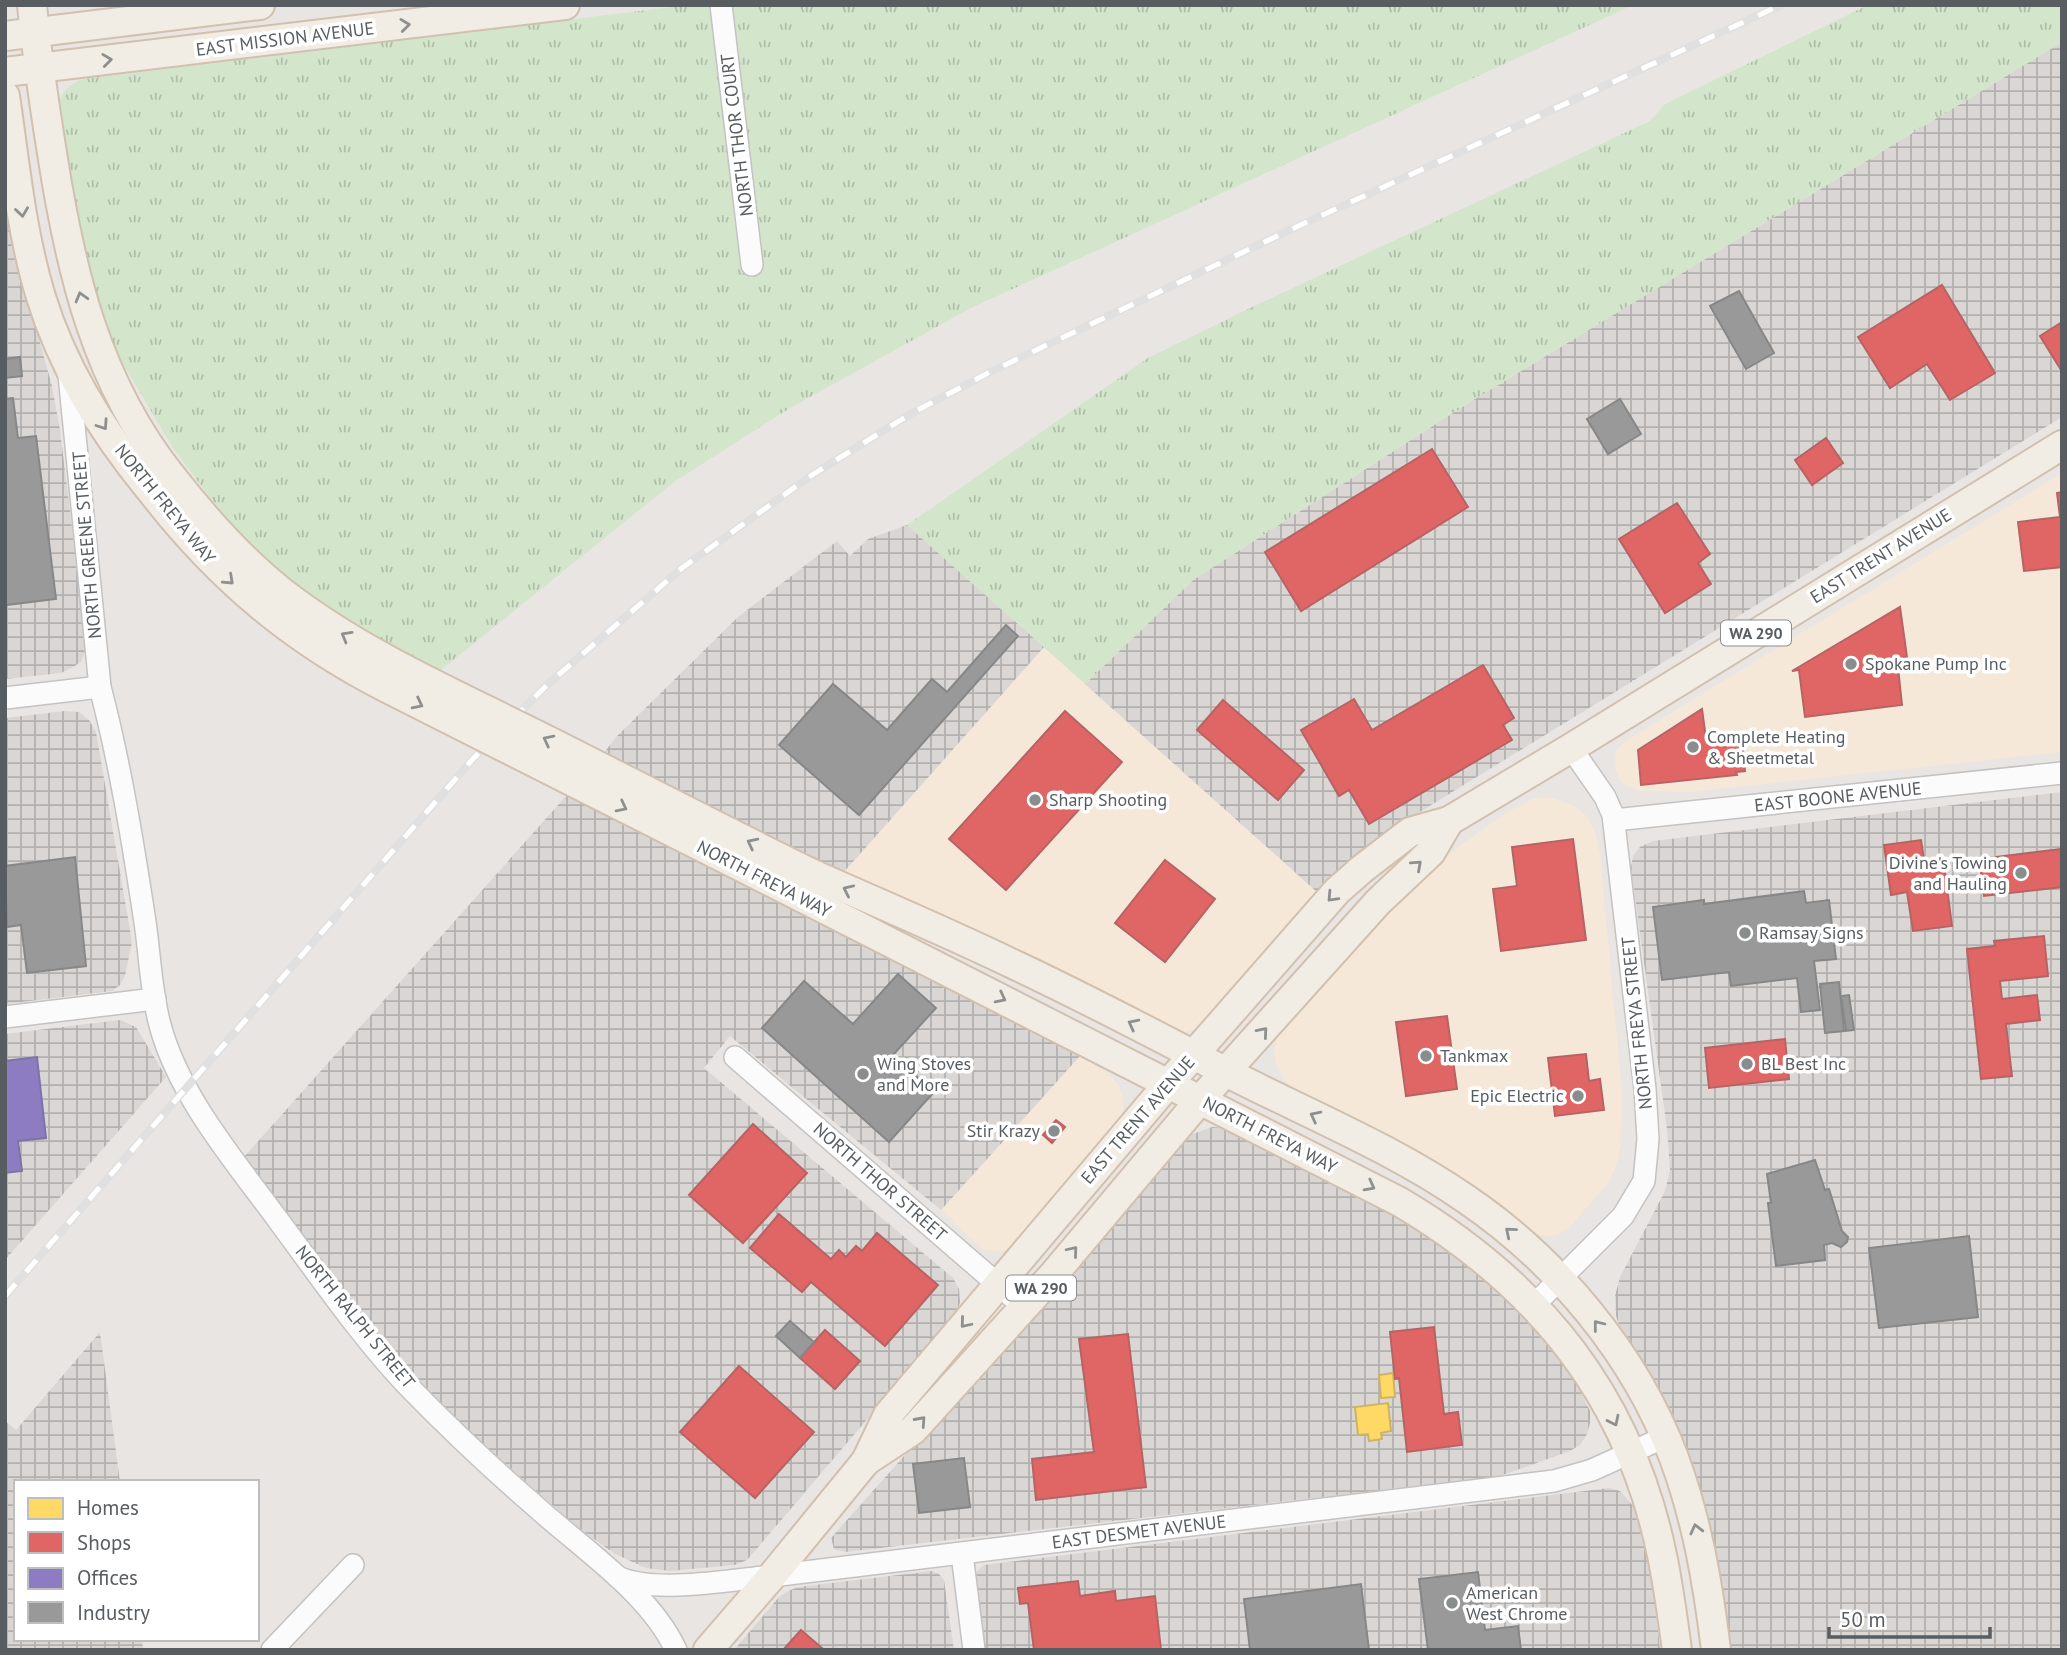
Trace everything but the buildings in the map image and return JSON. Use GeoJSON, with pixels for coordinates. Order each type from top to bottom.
{"type":"FeatureCollection","features":[{"type":"Feature","properties":{"kind":"main road","name":"EAST MISSION AVENUE"},"geometry":{"type":"LineString","coordinates":[[5,36],[33,19],[260,5]]}},
{"type":"Feature","properties":{"kind":"main road","name":"EAST MISSION AVENUE"},"geometry":{"type":"LineString","coordinates":[[5,72],[565,5]]}},
{"type":"Feature","properties":{"kind":"main road"},"geometry":{"type":"LineString","coordinates":[[33,19],[39,68]]}},
{"type":"Feature","properties":{"kind":"main road","name":"NORTH FREYA WAY"},"geometry":{"type":"LineString","coordinates":[[39,68],[73,270],[83,306],[105,361],[129,413],[148,445],[162,484],[203,554],[259,606],[322,652],[375,682],[807,886],[1015,965],[1401,1160],[1448,1187],[1506,1228],[1560,1279]]}},
{"type":"Feature","properties":{"kind":"main road","name":"NORTH GREENE STREET"},"geometry":{"type":"LineString","coordinates":[[5,96],[33,267],[52,331],[68,366]]}},
{"type":"Feature","properties":{"kind":"main road","name":"NORTH FREYA WAY"},"geometry":{"type":"LineString","coordinates":[[68,366],[99,420],[162,484]]}},
{"type":"Feature","properties":{"kind":"main road","name":"EAST TRENT AVENUE"},"geometry":{"type":"LineString","coordinates":[[708,1650],[866,1461],[888,1415],[1167,1084],[1337,891],[1410,832],[1449,821],[2062,444]]}},
{"type":"Feature","properties":{"kind":"main road","name":"EAST TRENT AVENUE"},"geometry":{"type":"LineString","coordinates":[[866,1461],[913,1430],[1024,1307],[1200,1100],[1378,902],[1431,852],[1449,821]]}},
{"type":"Feature","properties":{"kind":"main road","name":"NORTH FREYA WAY"},"geometry":{"type":"LineString","coordinates":[[807,886],[862,928],[1340,1170],[1434,1223],[1508,1279],[1534,1304]]}},
{"type":"Feature","properties":{"kind":"main road"},"geometry":{"type":"LineString","coordinates":[[862,928],[920,941],[995,973],[1008,971],[1015,965]]}},
{"type":"Feature","properties":{"kind":"main road"},"geometry":{"type":"LineString","coordinates":[[1560,1279],[1616,1348],[1643,1392],[1665,1437],[1697,1531],[1716,1650]]}},
{"type":"Feature","properties":{"kind":"main road"},"geometry":{"type":"LineString","coordinates":[[1534,1304],[1591,1380],[1630,1454],[1653,1519],[1663,1559],[1677,1650]]}},
{"type":"Feature","properties":{"kind":"street","name":"NORTH THOR COURT"},"geometry":{"type":"LineString","coordinates":[[721,5],[752,265]]}},
{"type":"Feature","properties":{"kind":"street","name":"NORTH GREENE STREET"},"geometry":{"type":"LineString","coordinates":[[68,366],[100,687],[111,732],[140,892],[155,999]]}},
{"type":"Feature","properties":{"kind":"street"},"geometry":{"type":"LineString","coordinates":[[5,698],[100,687]]}},
{"type":"Feature","properties":{"kind":"street","name":"NORTH FREYA STREET"},"geometry":{"type":"LineString","coordinates":[[1534,1304],[1623,1216],[1644,1181],[1648,1139],[1645,1089],[1614,820],[1609,803],[1571,748]]}},
{"type":"Feature","properties":{"kind":"street","name":"EAST BOONE AVENUE"},"geometry":{"type":"LineString","coordinates":[[1614,820],[2062,773]]}},
{"type":"Feature","properties":{"kind":"street"},"geometry":{"type":"LineString","coordinates":[[5,1017],[155,999]]}},
{"type":"Feature","properties":{"kind":"street","name":"NORTH RALPH STREET"},"geometry":{"type":"LineString","coordinates":[[155,999],[170,1052],[204,1114],[348,1315],[387,1363],[424,1402],[652,1612],[676,1650]]}},
{"type":"Feature","properties":{"kind":"street","name":"NORTH THOR STREET"},"geometry":{"type":"LineString","coordinates":[[735,1057],[1024,1307]]}},
{"type":"Feature","properties":{"kind":"street","name":"EAST DESMET AVENUE"},"geometry":{"type":"LineString","coordinates":[[608,1570],[626,1581],[657,1585],[772,1576],[1554,1481],[1592,1471],[1665,1437]]}},
{"type":"Feature","properties":{"kind":"street"},"geometry":{"type":"LineString","coordinates":[[962,1554],[974,1650]]}},
{"type":"Feature","properties":{"kind":"street"},"geometry":{"type":"LineString","coordinates":[[272,1650],[353,1565]]}},
{"type":"Feature","properties":{"kind":"shaded area"},"geometry":{"type":"Polygon","coordinates":[[[2062,42],[2062,417],[1410,818],[1317,892],[1085,684],[1193,580],[1470,402],[2062,42]]]}},
{"type":"Feature","properties":{"kind":"shaded area"},"geometry":{"type":"Polygon","coordinates":[[[5,188],[16,256],[52,386],[60,430],[86,641],[81,662],[61,673],[5,679],[5,188]]]}},
{"type":"Feature","properties":{"kind":"shaded area"},"geometry":{"type":"Polygon","coordinates":[[[2062,473],[2062,752],[1689,792],[1638,791],[1621,782],[1616,772],[1615,757],[1617,749],[1627,740],[2062,473]]]}},
{"type":"Feature","properties":{"kind":"shaded area"},"geometry":{"type":"Polygon","coordinates":[[[907,525],[1044,647],[843,873],[602,755],[618,735],[738,617],[837,541],[850,556],[868,539],[907,525]]]}},
{"type":"Feature","properties":{"kind":"shaded area"},"geometry":{"type":"Polygon","coordinates":[[[1044,647],[1317,892],[1203,1025],[1187,1032],[1172,1030],[843,873],[1044,647]]]}},
{"type":"Feature","properties":{"kind":"shaded area"},"geometry":{"type":"Polygon","coordinates":[[[65,711],[79,712],[89,720],[96,732],[132,942],[125,976],[120,985],[112,991],[5,1004],[5,718],[65,711]]]}},
{"type":"Feature","properties":{"kind":"shaded area"},"geometry":{"type":"Polygon","coordinates":[[[2062,792],[2062,1650],[1727,1650],[1616,1316],[1615,1296],[1620,1277],[1665,1191],[1670,1170],[1667,1129],[1631,868],[1633,856],[1640,847],[1653,841],[2062,792]]]}},
{"type":"Feature","properties":{"kind":"shaded area"},"geometry":{"type":"Polygon","coordinates":[[[567,795],[1080,1056],[941,1210],[730,1036],[704,1068],[953,1278],[959,1289],[960,1302],[957,1314],[754,1552],[747,1560],[735,1565],[670,1571],[646,1568],[615,1554],[577,1527],[457,1421],[391,1353],[244,1157],[567,795]]]}},
{"type":"Feature","properties":{"kind":"shaded area"},"geometry":{"type":"Polygon","coordinates":[[[1534,798],[1554,798],[1573,805],[1587,816],[1595,832],[1600,853],[1622,1092],[1621,1144],[1609,1182],[1569,1228],[1546,1237],[1531,1232],[1461,1180],[1300,1093],[1285,1081],[1276,1065],[1274,1050],[1282,1031],[1392,902],[1453,851],[1506,813],[1534,798]]]}},
{"type":"Feature","properties":{"kind":"shaded area"},"geometry":{"type":"Polygon","coordinates":[[[120,1020],[136,1027],[166,1077],[5,1260],[5,1034],[120,1020]]]}},
{"type":"Feature","properties":{"kind":"shaded area"},"geometry":{"type":"Polygon","coordinates":[[[1080,1056],[1109,1074],[1119,1086],[1123,1097],[1123,1110],[1119,1120],[1013,1247],[1002,1252],[982,1249],[941,1210],[1080,1056]]]}},
{"type":"Feature","properties":{"kind":"shaded area"},"geometry":{"type":"Polygon","coordinates":[[[1212,1127],[1223,1128],[1411,1224],[1452,1251],[1498,1290],[1546,1340],[1579,1388],[1590,1411],[1587,1434],[1580,1445],[1497,1477],[845,1552],[834,1549],[831,1538],[1190,1135],[1212,1127]]]}},
{"type":"Feature","properties":{"kind":"shaded area"},"geometry":{"type":"Polygon","coordinates":[[[100,1332],[120,1480],[14,1480],[14,1641],[142,1641],[143,1650],[5,1650],[5,1421],[16,1430],[100,1332]]]}},
{"type":"Feature","properties":{"kind":"shaded area"},"geometry":{"type":"Polygon","coordinates":[[[1609,1488],[1620,1491],[1634,1507],[1648,1561],[1660,1650],[980,1650],[973,1585],[977,1571],[984,1565],[1609,1488]]]}},
{"type":"Feature","properties":{"kind":"shaded area"},"geometry":{"type":"Polygon","coordinates":[[[932,1571],[944,1580],[954,1650],[734,1650],[779,1597],[798,1587],[932,1571]]]}},
{"type":"Feature","properties":{"kind":"green space"},"geometry":{"type":"Polygon","coordinates":[[[689,5],[1633,5],[971,308],[790,408],[674,482],[437,673],[362,632],[292,585],[229,523],[173,448],[111,347],[98,317],[87,283],[71,209],[57,109],[59,103],[69,87],[83,79],[689,5]]]}},
{"type":"Feature","properties":{"kind":"green space"},"geometry":{"type":"Polygon","coordinates":[[[1868,5],[2062,5],[2062,42],[1470,402],[1193,580],[1085,684],[907,525],[1148,358],[1650,121],[1665,104],[1868,5]]]}},
{"type":"Feature","properties":{"kind":"railway"},"geometry":{"type":"LineString","coordinates":[[5,1296],[472,760],[548,684],[682,568],[812,475],[912,413],[992,371],[1292,229],[1781,5]]}},
{"type":"Feature","properties":{"kind":"place","name":"Spokane Pump Inc"},"geometry":{"type":"Point","coordinates":[1851,664]}},
{"type":"Feature","properties":{"kind":"place","name":"Complete Heating & Sheetmetal"},"geometry":{"type":"Point","coordinates":[1693,747]}},
{"type":"Feature","properties":{"kind":"place","name":"Sharp Shooting"},"geometry":{"type":"Point","coordinates":[1035,800]}},
{"type":"Feature","properties":{"kind":"place","name":"Divine's Towing and Hauling"},"geometry":{"type":"Point","coordinates":[2021,873]}},
{"type":"Feature","properties":{"kind":"place","name":"Ramsay Signs"},"geometry":{"type":"Point","coordinates":[1745,933]}},
{"type":"Feature","properties":{"kind":"place","name":"Tankmax"},"geometry":{"type":"Point","coordinates":[1426,1056]}},
{"type":"Feature","properties":{"kind":"place","name":"BL Best Inc"},"geometry":{"type":"Point","coordinates":[1747,1064]}},
{"type":"Feature","properties":{"kind":"place","name":"Wing Stoves and More"},"geometry":{"type":"Point","coordinates":[863,1074]}},
{"type":"Feature","properties":{"kind":"place","name":"Epic Electric"},"geometry":{"type":"Point","coordinates":[1578,1096]}},
{"type":"Feature","properties":{"kind":"place","name":"Stir Krazy"},"geometry":{"type":"Point","coordinates":[1054,1131]}},
{"type":"Feature","properties":{"kind":"place","name":"American West Chrome"},"geometry":{"type":"Point","coordinates":[1452,1603]}}]}
